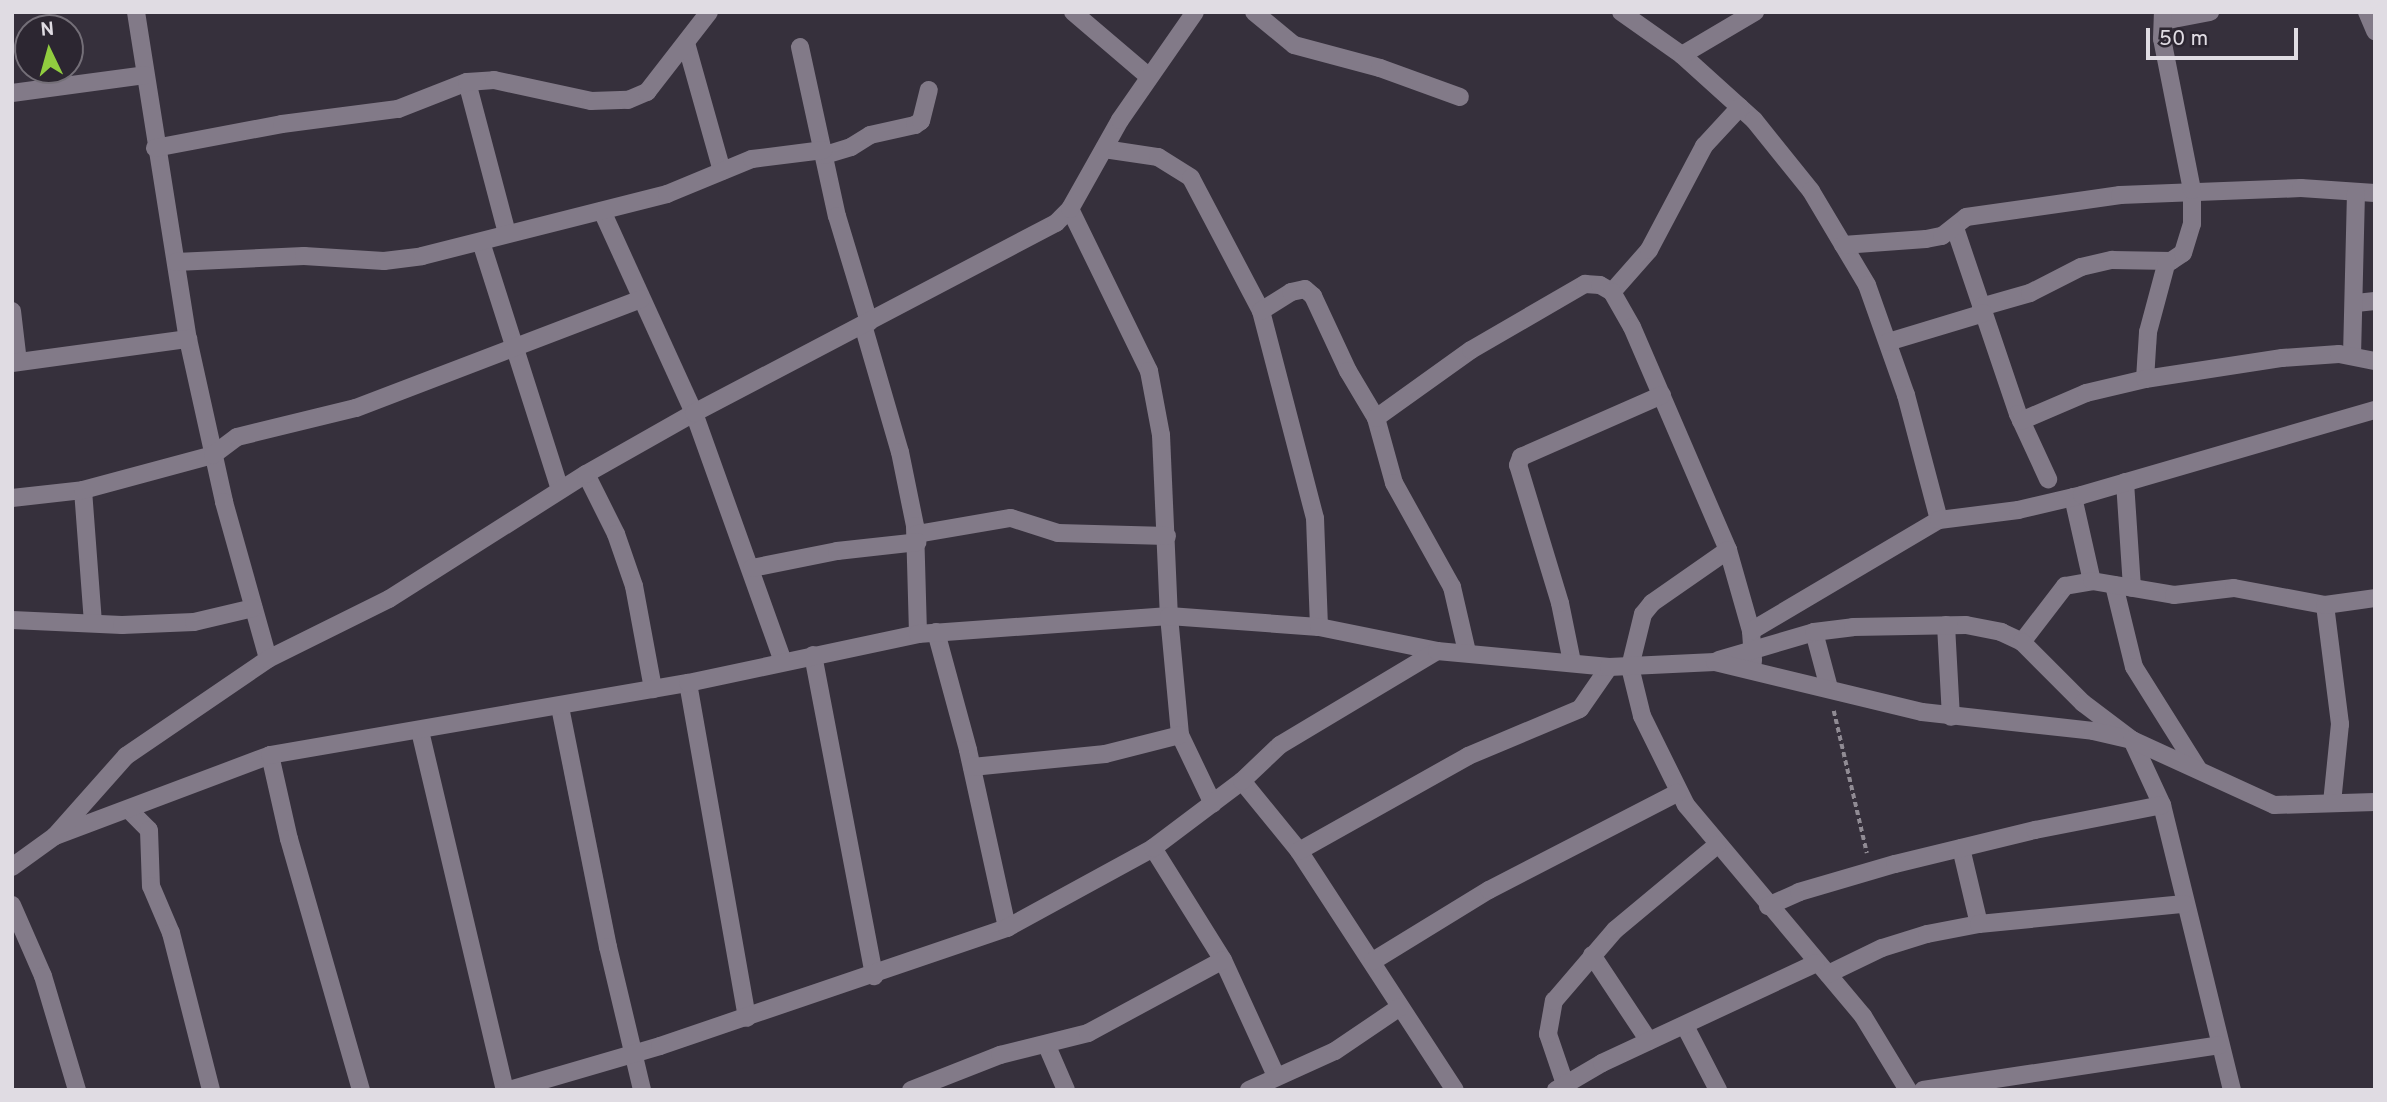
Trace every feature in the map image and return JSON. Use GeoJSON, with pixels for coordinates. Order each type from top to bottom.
{"type":"FeatureCollection","features":[{"type":"Feature","properties":{"kind":"street"},"geometry":{"type":"LineString","coordinates":[[136,12],[155,148],[188,339],[214,455],[268,659]]}},
{"type":"Feature","properties":{"kind":"street"},"geometry":{"type":"LineString","coordinates":[[155,148],[282,124],[398,109],[467,82],[494,80],[591,101],[628,100],[647,92],[709,12]]}},
{"type":"Feature","properties":{"kind":"street"},"geometry":{"type":"LineString","coordinates":[[1073,12],[1149,77]]}},
{"type":"Feature","properties":{"kind":"street"},"geometry":{"type":"LineString","coordinates":[[12,867],[55,836],[126,756],[268,659],[389,599],[586,474],[694,414],[1056,223],[1070,209],[1149,77],[1195,12]]}},
{"type":"Feature","properties":{"kind":"street"},"geometry":{"type":"LineString","coordinates":[[1254,12],[1294,45],[1380,68],[1460,97]]}},
{"type":"Feature","properties":{"kind":"street"},"geometry":{"type":"LineString","coordinates":[[1622,12],[1682,55],[1740,107],[1811,191],[1867,285],[1888,342],[1939,520]]}},
{"type":"Feature","properties":{"kind":"street"},"geometry":{"type":"LineString","coordinates":[[1682,55],[1755,12]]}},
{"type":"Feature","properties":{"kind":"street"},"geometry":{"type":"LineString","coordinates":[[1888,342],[1982,310],[2112,260],[2167,261],[2183,253],[2193,224],[2192,190],[2174,109],[2163,17],[2210,12]]}},
{"type":"Feature","properties":{"kind":"street"},"geometry":{"type":"LineString","coordinates":[[2367,12],[2375,31]]}},
{"type":"Feature","properties":{"kind":"street"},"geometry":{"type":"LineString","coordinates":[[686,43],[722,171]]}},
{"type":"Feature","properties":{"kind":"street"},"geometry":{"type":"LineString","coordinates":[[800,47],[836,216],[900,452],[917,538],[927,633],[972,767],[1007,928]]}},
{"type":"Feature","properties":{"kind":"street"},"geometry":{"type":"LineString","coordinates":[[12,93],[145,75]]}},
{"type":"Feature","properties":{"kind":"street"},"geometry":{"type":"LineString","coordinates":[[467,82],[507,233]]}},
{"type":"Feature","properties":{"kind":"street"},"geometry":{"type":"LineString","coordinates":[[176,262],[304,256],[384,261],[481,242],[507,233],[684,189],[752,159],[824,153],[851,147],[870,135],[915,125],[921,121],[929,90]]}},
{"type":"Feature","properties":{"kind":"street"},"geometry":{"type":"LineString","coordinates":[[1612,292],[1649,250],[1704,146],[1740,107]]}},
{"type":"Feature","properties":{"kind":"street"},"geometry":{"type":"LineString","coordinates":[[1104,149],[1158,157],[1191,178],[1261,311],[1315,518],[1319,627]]}},
{"type":"Feature","properties":{"kind":"street"},"geometry":{"type":"LineString","coordinates":[[1843,245],[1926,239],[1955,228],[1966,217],[2192,190],[2375,193]]}},
{"type":"Feature","properties":{"kind":"street"},"geometry":{"type":"LineString","coordinates":[[2353,356],[2356,192]]}},
{"type":"Feature","properties":{"kind":"street"},"geometry":{"type":"LineString","coordinates":[[1070,209],[1149,371],[1161,435],[1169,616],[1180,736],[1213,804]]}},
{"type":"Feature","properties":{"kind":"street"},"geometry":{"type":"LineString","coordinates":[[602,211],[694,414],[783,661]]}},
{"type":"Feature","properties":{"kind":"street"},"geometry":{"type":"LineString","coordinates":[[1955,228],[2021,421],[2048,479]]}},
{"type":"Feature","properties":{"kind":"street"},"geometry":{"type":"LineString","coordinates":[[481,242],[560,490]]}},
{"type":"Feature","properties":{"kind":"street"},"geometry":{"type":"LineString","coordinates":[[2145,379],[2148,332],[2167,261]]}},
{"type":"Feature","properties":{"kind":"street"},"geometry":{"type":"LineString","coordinates":[[1376,418],[1471,350],[1585,285],[1600,285],[1612,292],[1662,395],[1728,550],[1751,631],[1753,670]]}},
{"type":"Feature","properties":{"kind":"street"},"geometry":{"type":"LineString","coordinates":[[1261,311],[1291,292],[1305,289],[1313,296],[1348,371],[1376,418],[1394,483],[1452,587],[1467,652]]}},
{"type":"Feature","properties":{"kind":"street"},"geometry":{"type":"LineString","coordinates":[[12,498],[83,490],[214,455],[237,437],[356,408],[641,299]]}},
{"type":"Feature","properties":{"kind":"street"},"geometry":{"type":"LineString","coordinates":[[2356,303],[2375,300]]}},
{"type":"Feature","properties":{"kind":"street"},"geometry":{"type":"LineString","coordinates":[[12,311],[15,363],[188,339]]}},
{"type":"Feature","properties":{"kind":"street"},"geometry":{"type":"LineString","coordinates":[[2021,421],[2087,393],[2145,379],[2277,359],[2353,356],[2375,361]]}},
{"type":"Feature","properties":{"kind":"street"},"geometry":{"type":"LineString","coordinates":[[1572,662],[1560,603],[1518,464],[1521,457],[1662,395]]}},
{"type":"Feature","properties":{"kind":"street"},"geometry":{"type":"LineString","coordinates":[[1751,631],[1939,520],[2073,497],[2375,410]]}},
{"type":"Feature","properties":{"kind":"street"},"geometry":{"type":"LineString","coordinates":[[586,474],[616,534],[634,586],[653,689]]}},
{"type":"Feature","properties":{"kind":"street"},"geometry":{"type":"LineString","coordinates":[[2124,482],[2123,587],[2134,667],[2197,769]]}},
{"type":"Feature","properties":{"kind":"street"},"geometry":{"type":"LineString","coordinates":[[83,490],[93,623]]}},
{"type":"Feature","properties":{"kind":"street"},"geometry":{"type":"LineString","coordinates":[[2073,497],[2092,581]]}},
{"type":"Feature","properties":{"kind":"street"},"geometry":{"type":"LineString","coordinates":[[751,568],[1011,518],[1058,533],[1167,536]]}},
{"type":"Feature","properties":{"kind":"street"},"geometry":{"type":"LineString","coordinates":[[1728,550],[1652,603],[1643,614],[1630,667],[1642,716],[1677,793],[1717,845],[1863,1016],[1908,1090]]}},
{"type":"Feature","properties":{"kind":"street"},"geometry":{"type":"LineString","coordinates":[[2022,642],[2065,586],[2092,581],[2174,595],[2234,589],[2325,604],[2375,598]]}},
{"type":"Feature","properties":{"kind":"street"},"geometry":{"type":"LineString","coordinates":[[2325,604],[2340,724],[2332,803]]}},
{"type":"Feature","properties":{"kind":"street"},"geometry":{"type":"LineString","coordinates":[[12,620],[93,623],[194,622],[253,608]]}},
{"type":"Feature","properties":{"kind":"street"},"geometry":{"type":"LineString","coordinates":[[55,836],[129,810],[216,772],[270,755],[688,684],[783,661],[927,633],[1169,616],[1319,627],[1437,651],[1630,667],[1715,662],[1814,632],[1946,625],[2001,632],[2022,642],[2083,704],[2132,740],[2162,806],[2232,1090]]}},
{"type":"Feature","properties":{"kind":"street"},"geometry":{"type":"LineString","coordinates":[[1946,625],[1951,717]]}},
{"type":"Feature","properties":{"kind":"street"},"geometry":{"type":"LineString","coordinates":[[1814,632],[1829,688]]}},
{"type":"Feature","properties":{"kind":"street"},"geometry":{"type":"LineString","coordinates":[[420,731],[507,1090],[632,1055],[747,1018],[1007,928],[1153,848],[1242,781],[1280,745],[1437,651]]}},
{"type":"Feature","properties":{"kind":"street"},"geometry":{"type":"LineString","coordinates":[[813,655],[874,976]]}},
{"type":"Feature","properties":{"kind":"street"},"geometry":{"type":"LineString","coordinates":[[1715,662],[1951,717],[2093,731],[2132,740],[2274,806],[2375,802]]}},
{"type":"Feature","properties":{"kind":"street"},"geometry":{"type":"LineString","coordinates":[[1299,851],[1468,756],[1580,709],[1609,667]]}},
{"type":"Feature","properties":{"kind":"street"},"geometry":{"type":"LineString","coordinates":[[688,684],[747,1018]]}},
{"type":"Feature","properties":{"kind":"street"},"geometry":{"type":"LineString","coordinates":[[560,707],[632,1055],[642,1090]]}},
{"type":"Feature","properties":{"kind":"street"},"geometry":{"type":"LineString","coordinates":[[972,767],[1105,754],[1180,736]]}},
{"type":"Feature","properties":{"kind":"street"},"geometry":{"type":"LineString","coordinates":[[270,755],[289,839],[361,1090]]}},
{"type":"Feature","properties":{"kind":"street"},"geometry":{"type":"LineString","coordinates":[[1242,781],[1299,851],[1455,1090]]}},
{"type":"Feature","properties":{"kind":"street"},"geometry":{"type":"LineString","coordinates":[[1373,961],[1489,890],[1677,793]]}},
{"type":"Feature","properties":{"kind":"street"},"geometry":{"type":"LineString","coordinates":[[1768,906],[1799,892],[1961,848],[2162,806]]}},
{"type":"Feature","properties":{"kind":"street"},"geometry":{"type":"LineString","coordinates":[[129,810],[149,830],[151,886],[171,933],[211,1090]]}},
{"type":"Feature","properties":{"kind":"street"},"geometry":{"type":"LineString","coordinates":[[1717,845],[1592,955],[1554,1001],[1548,1021],[1548,1034],[1561,1087],[1649,1041],[1822,969],[1882,948],[1979,924],[2184,904]]}},
{"type":"Feature","properties":{"kind":"street"},"geometry":{"type":"LineString","coordinates":[[1153,848],[1223,960],[1276,1076]]}},
{"type":"Feature","properties":{"kind":"street"},"geometry":{"type":"LineString","coordinates":[[1961,848],[1979,924]]}},
{"type":"Feature","properties":{"kind":"street"},"geometry":{"type":"LineString","coordinates":[[12,905],[43,976],[77,1090]]}},
{"type":"Feature","properties":{"kind":"street"},"geometry":{"type":"LineString","coordinates":[[1592,955],[1649,1041]]}},
{"type":"Feature","properties":{"kind":"street"},"geometry":{"type":"LineString","coordinates":[[911,1090],[1000,1055],[1047,1046],[1088,1033],[1223,960]]}},
{"type":"Feature","properties":{"kind":"street"},"geometry":{"type":"LineString","coordinates":[[1249,1090],[1335,1051],[1400,1007]]}},
{"type":"Feature","properties":{"kind":"street"},"geometry":{"type":"LineString","coordinates":[[1685,1026],[1718,1090]]}},
{"type":"Feature","properties":{"kind":"street"},"geometry":{"type":"LineString","coordinates":[[1923,1090],[2220,1045]]}},
{"type":"Feature","properties":{"kind":"street"},"geometry":{"type":"LineString","coordinates":[[1047,1046],[1066,1090]]}},
{"type":"Feature","properties":{"kind":"path"},"geometry":{"type":"LineString","coordinates":[[1829,688],[1871,871]]}}]}
